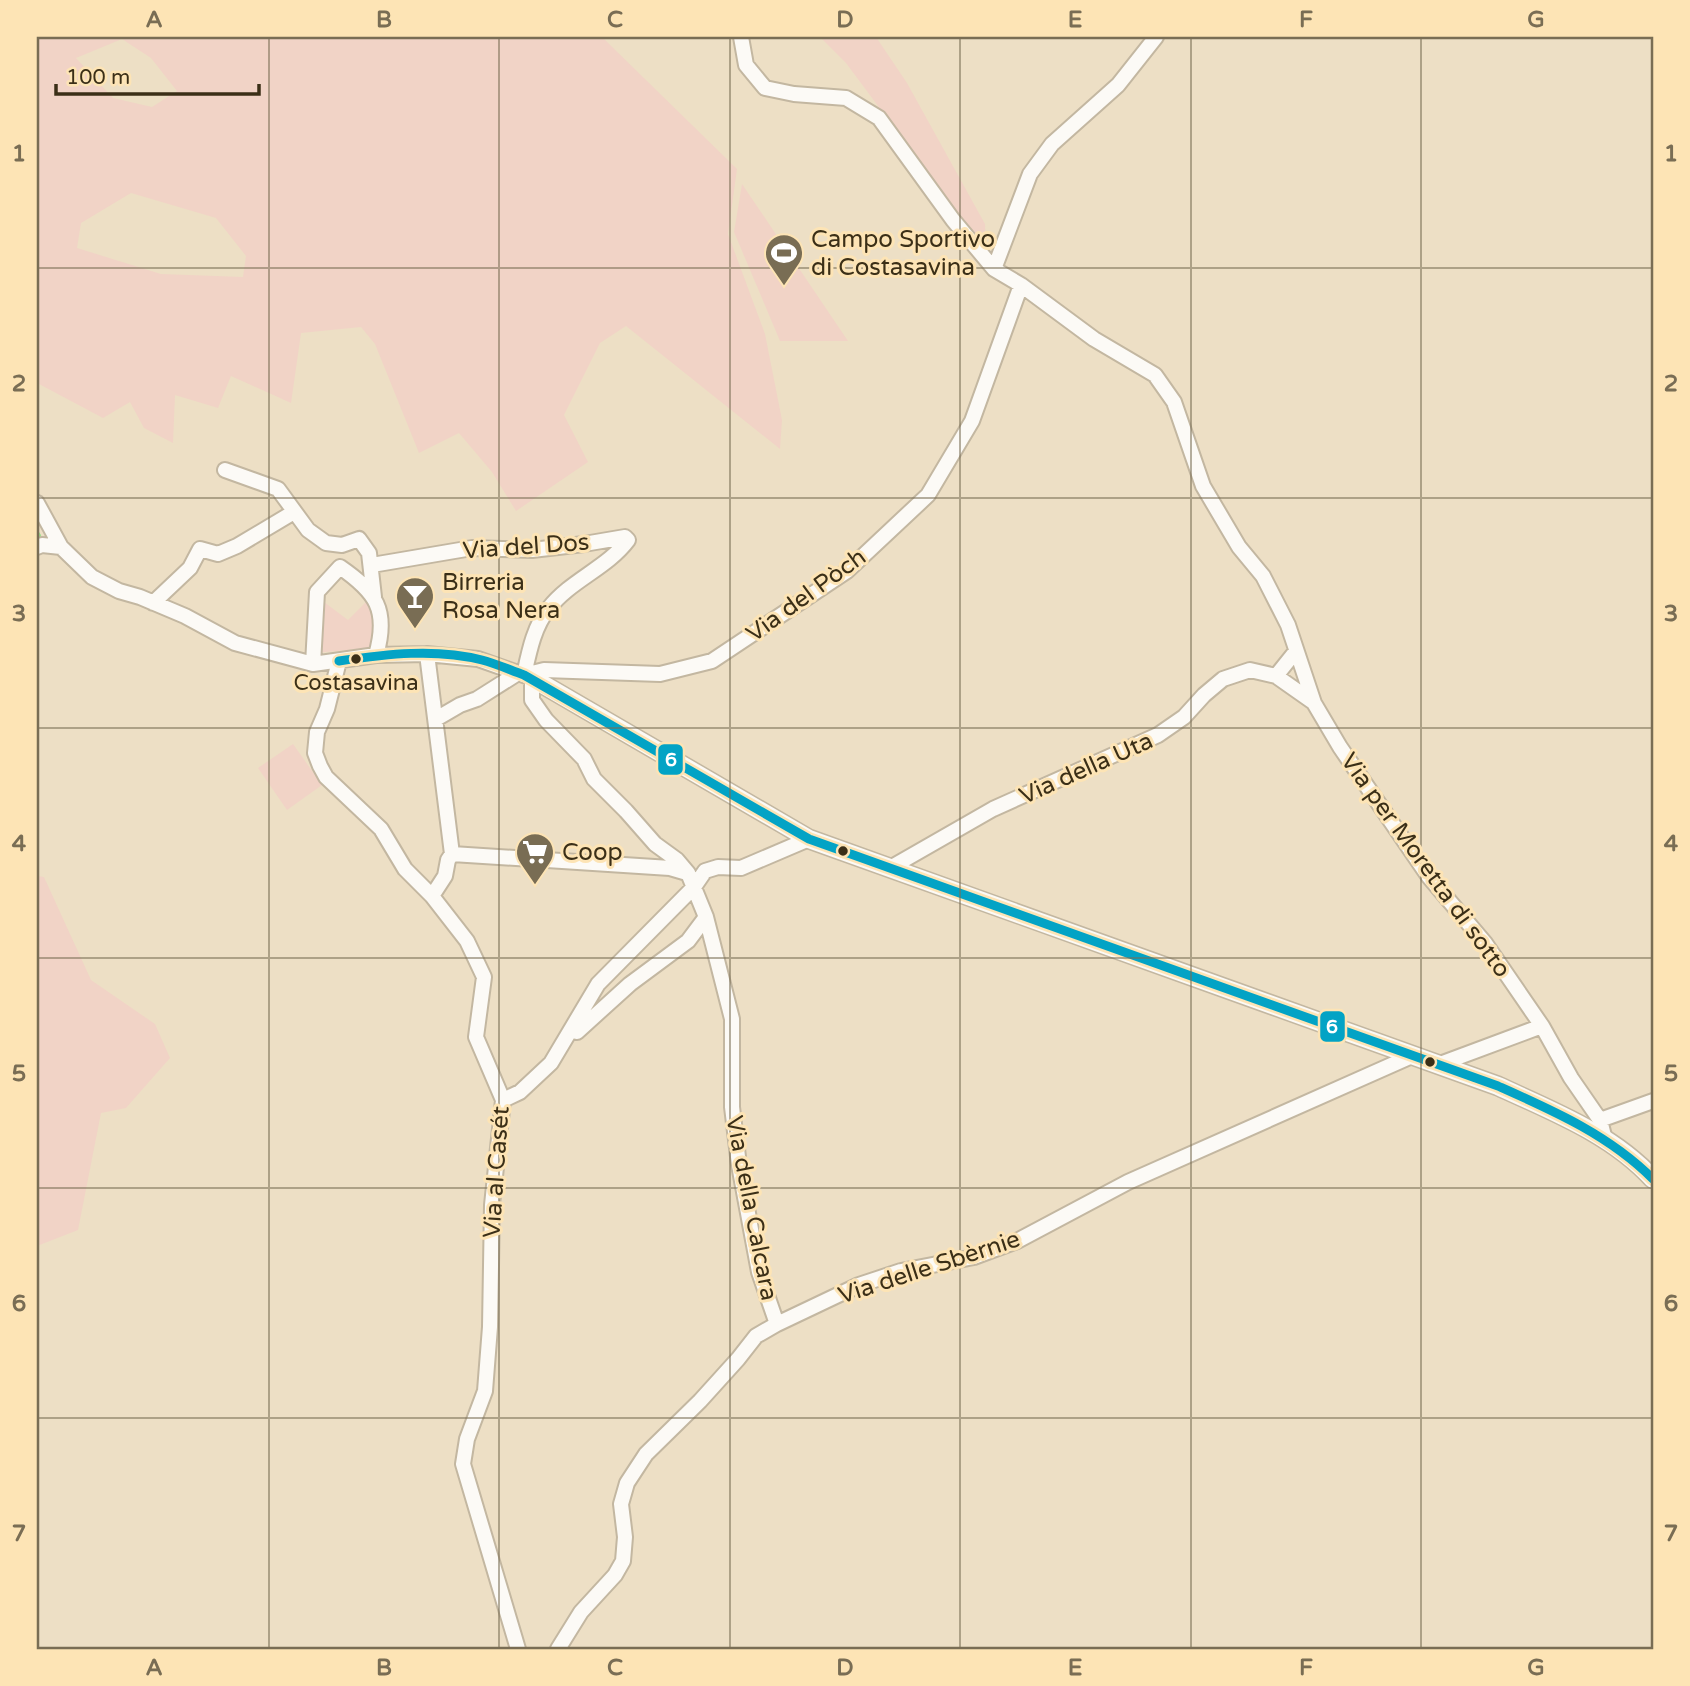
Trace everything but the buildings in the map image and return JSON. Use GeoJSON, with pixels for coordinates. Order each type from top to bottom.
{"type":"FeatureCollection","features":[{"type":"Feature","properties":{"kind":"street","name":"Via per Moretta di sotto"},"geometry":{"type":"LineString","coordinates":[[741,37],[746,65],[765,88],[794,94],[846,98],[879,118],[953,220],[994,270],[1021,285],[1094,339],[1155,376],[1174,402],[1203,485],[1238,547],[1263,576],[1288,625],[1314,703],[1340,747],[1429,877],[1485,943],[1542,1027],[1570,1078],[1600,1120],[1605,1140]]}},
{"type":"Feature","properties":{"kind":"street"},"geometry":{"type":"LineString","coordinates":[[994,270],[1030,174],[1052,144],[1118,85],[1156,37]]}},
{"type":"Feature","properties":{"kind":"street","name":"Via del Pòch"},"geometry":{"type":"LineString","coordinates":[[525,675],[544,670],[660,674],[712,661],[847,571],[928,495],[972,421],[1021,285]]}},
{"type":"Feature","properties":{"kind":"street"},"geometry":{"type":"LineString","coordinates":[[225,470],[278,489],[308,530],[326,543],[342,545],[359,540],[369,553],[374,597],[383,634],[376,655]]}},
{"type":"Feature","properties":{"kind":"street"},"geometry":{"type":"LineString","coordinates":[[37,503],[61,547],[92,577],[119,591],[185,616],[235,643],[313,664],[376,655],[427,654],[478,659],[525,675],[809,839],[1498,1086],[1583,1126],[1605,1140],[1653,1179]]}},
{"type":"Feature","properties":{"kind":"street"},"geometry":{"type":"LineString","coordinates":[[153,603],[190,568],[200,549],[218,554],[237,546],[294,512]]}},
{"type":"Feature","properties":{"kind":"street","name":"Via del Dos"},"geometry":{"type":"LineString","coordinates":[[372,565],[472,548],[532,550],[625,537],[628,540],[617,555],[563,593],[547,609],[531,643],[525,675]]}},
{"type":"Feature","properties":{"kind":"street"},"geometry":{"type":"LineString","coordinates":[[37,547],[61,547]]}},
{"type":"Feature","properties":{"kind":"street"},"geometry":{"type":"LineString","coordinates":[[313,664],[317,592],[340,568],[365,584],[374,597]]}},
{"type":"Feature","properties":{"kind":"street"},"geometry":{"type":"LineString","coordinates":[[1276,676],[1296,651]]}},
{"type":"Feature","properties":{"kind":"street"},"geometry":{"type":"LineString","coordinates":[[427,654],[436,719],[436,743],[444,781],[452,854],[445,876],[432,896]]}},
{"type":"Feature","properties":{"kind":"street","name":"Via al Casét"},"geometry":{"type":"LineString","coordinates":[[340,661],[327,709],[317,732],[315,753],[320,766],[326,777],[381,829],[405,869],[432,896],[467,940],[484,978],[476,1037],[503,1100],[492,1205],[490,1327],[485,1391],[467,1439],[463,1464],[518,1649]]}},
{"type":"Feature","properties":{"kind":"street","name":"Via della Uta"},"geometry":{"type":"LineString","coordinates":[[890,869],[993,809],[1158,735],[1184,717],[1223,679],[1250,670],[1276,676],[1314,703]]}},
{"type":"Feature","properties":{"kind":"street"},"geometry":{"type":"LineString","coordinates":[[436,719],[525,675]]}},
{"type":"Feature","properties":{"kind":"street","name":"Via della Calcara"},"geometry":{"type":"LineString","coordinates":[[525,675],[532,700],[546,720],[584,759],[594,779],[655,844],[677,860],[691,880],[706,917],[732,1018],[732,1108],[739,1165],[759,1272],[776,1324]]}},
{"type":"Feature","properties":{"kind":"street"},"geometry":{"type":"LineString","coordinates":[[503,1100],[520,1092],[551,1063],[598,984],[691,880],[718,867],[741,868],[809,839]]}},
{"type":"Feature","properties":{"kind":"street"},"geometry":{"type":"LineString","coordinates":[[452,854],[670,867],[691,880]]}},
{"type":"Feature","properties":{"kind":"street"},"geometry":{"type":"LineString","coordinates":[[565,1042],[630,984],[688,942],[706,917]]}},
{"type":"Feature","properties":{"kind":"street"},"geometry":{"type":"LineString","coordinates":[[1440,1064],[1542,1027]]}},
{"type":"Feature","properties":{"kind":"street","name":"Via delle Sbèrnie"},"geometry":{"type":"LineString","coordinates":[[558,1649],[581,1612],[615,1575],[623,1561],[625,1537],[621,1504],[627,1483],[646,1454],[738,1359],[755,1336],[870,1281],[901,1270],[974,1257],[1017,1241],[1128,1182],[1414,1055]]}},
{"type":"Feature","properties":{"kind":"street"},"geometry":{"type":"LineString","coordinates":[[1600,1120],[1653,1101]]}},
{"type":"Feature","properties":{"kind":"shaded area"},"geometry":{"type":"Polygon","coordinates":[[[37,37],[602,37],[737,169],[728,234],[765,334],[782,420],[780,449],[626,326],[600,343],[564,415],[588,462],[516,511],[492,472],[459,433],[419,453],[375,344],[361,327],[301,333],[291,403],[231,376],[218,408],[175,395],[173,443],[144,428],[130,402],[103,418],[37,385],[37,37]],[[122,39],[76,58],[113,98],[152,107],[177,91],[151,58],[122,39]],[[131,193],[81,223],[77,248],[161,274],[243,277],[246,256],[216,218],[131,193]]]}},
{"type":"Feature","properties":{"kind":"shaded area"},"geometry":{"type":"Polygon","coordinates":[[[820,37],[876,37],[907,83],[985,224],[986,251],[846,63],[820,37]]]}},
{"type":"Feature","properties":{"kind":"shaded area","name":"Campo Sportivo di Costasavina"},"geometry":{"type":"Polygon","coordinates":[[[742,184],[848,341],[780,341],[734,232],[742,184]]]}},
{"type":"Feature","properties":{"kind":"shaded area"},"geometry":{"type":"Polygon","coordinates":[[[371,597],[379,647],[315,653],[320,599],[348,620],[371,597]]]}},
{"type":"Feature","properties":{"kind":"shaded area"},"geometry":{"type":"Polygon","coordinates":[[[293,744],[322,785],[287,810],[258,768],[293,744]]]}},
{"type":"Feature","properties":{"kind":"shaded area"},"geometry":{"type":"Polygon","coordinates":[[[37,876],[44,877],[91,980],[155,1024],[170,1058],[126,1108],[101,1113],[78,1230],[37,1246],[37,876]]]}},
{"type":"Feature","properties":{"kind":"transit line","name":"6"},"geometry":{"type":"LineString","coordinates":[[339,661],[393,654],[447,654],[482,660],[524,675],[809,839],[1498,1086],[1580,1125],[1618,1149],[1653,1179]]}},
{"type":"Feature","properties":{"kind":"place","name":"Campo Sportivo di Costasavina"},"geometry":{"type":"Point","coordinates":[784,287]}},
{"type":"Feature","properties":{"kind":"place","name":"Birreria Rosa Nera"},"geometry":{"type":"Point","coordinates":[415,630]}},
{"type":"Feature","properties":{"kind":"place","name":"Costasavina"},"geometry":{"type":"Point","coordinates":[356,659]}},
{"type":"Feature","properties":{"kind":"place","name":"Coop"},"geometry":{"type":"Point","coordinates":[535,886]}}]}
